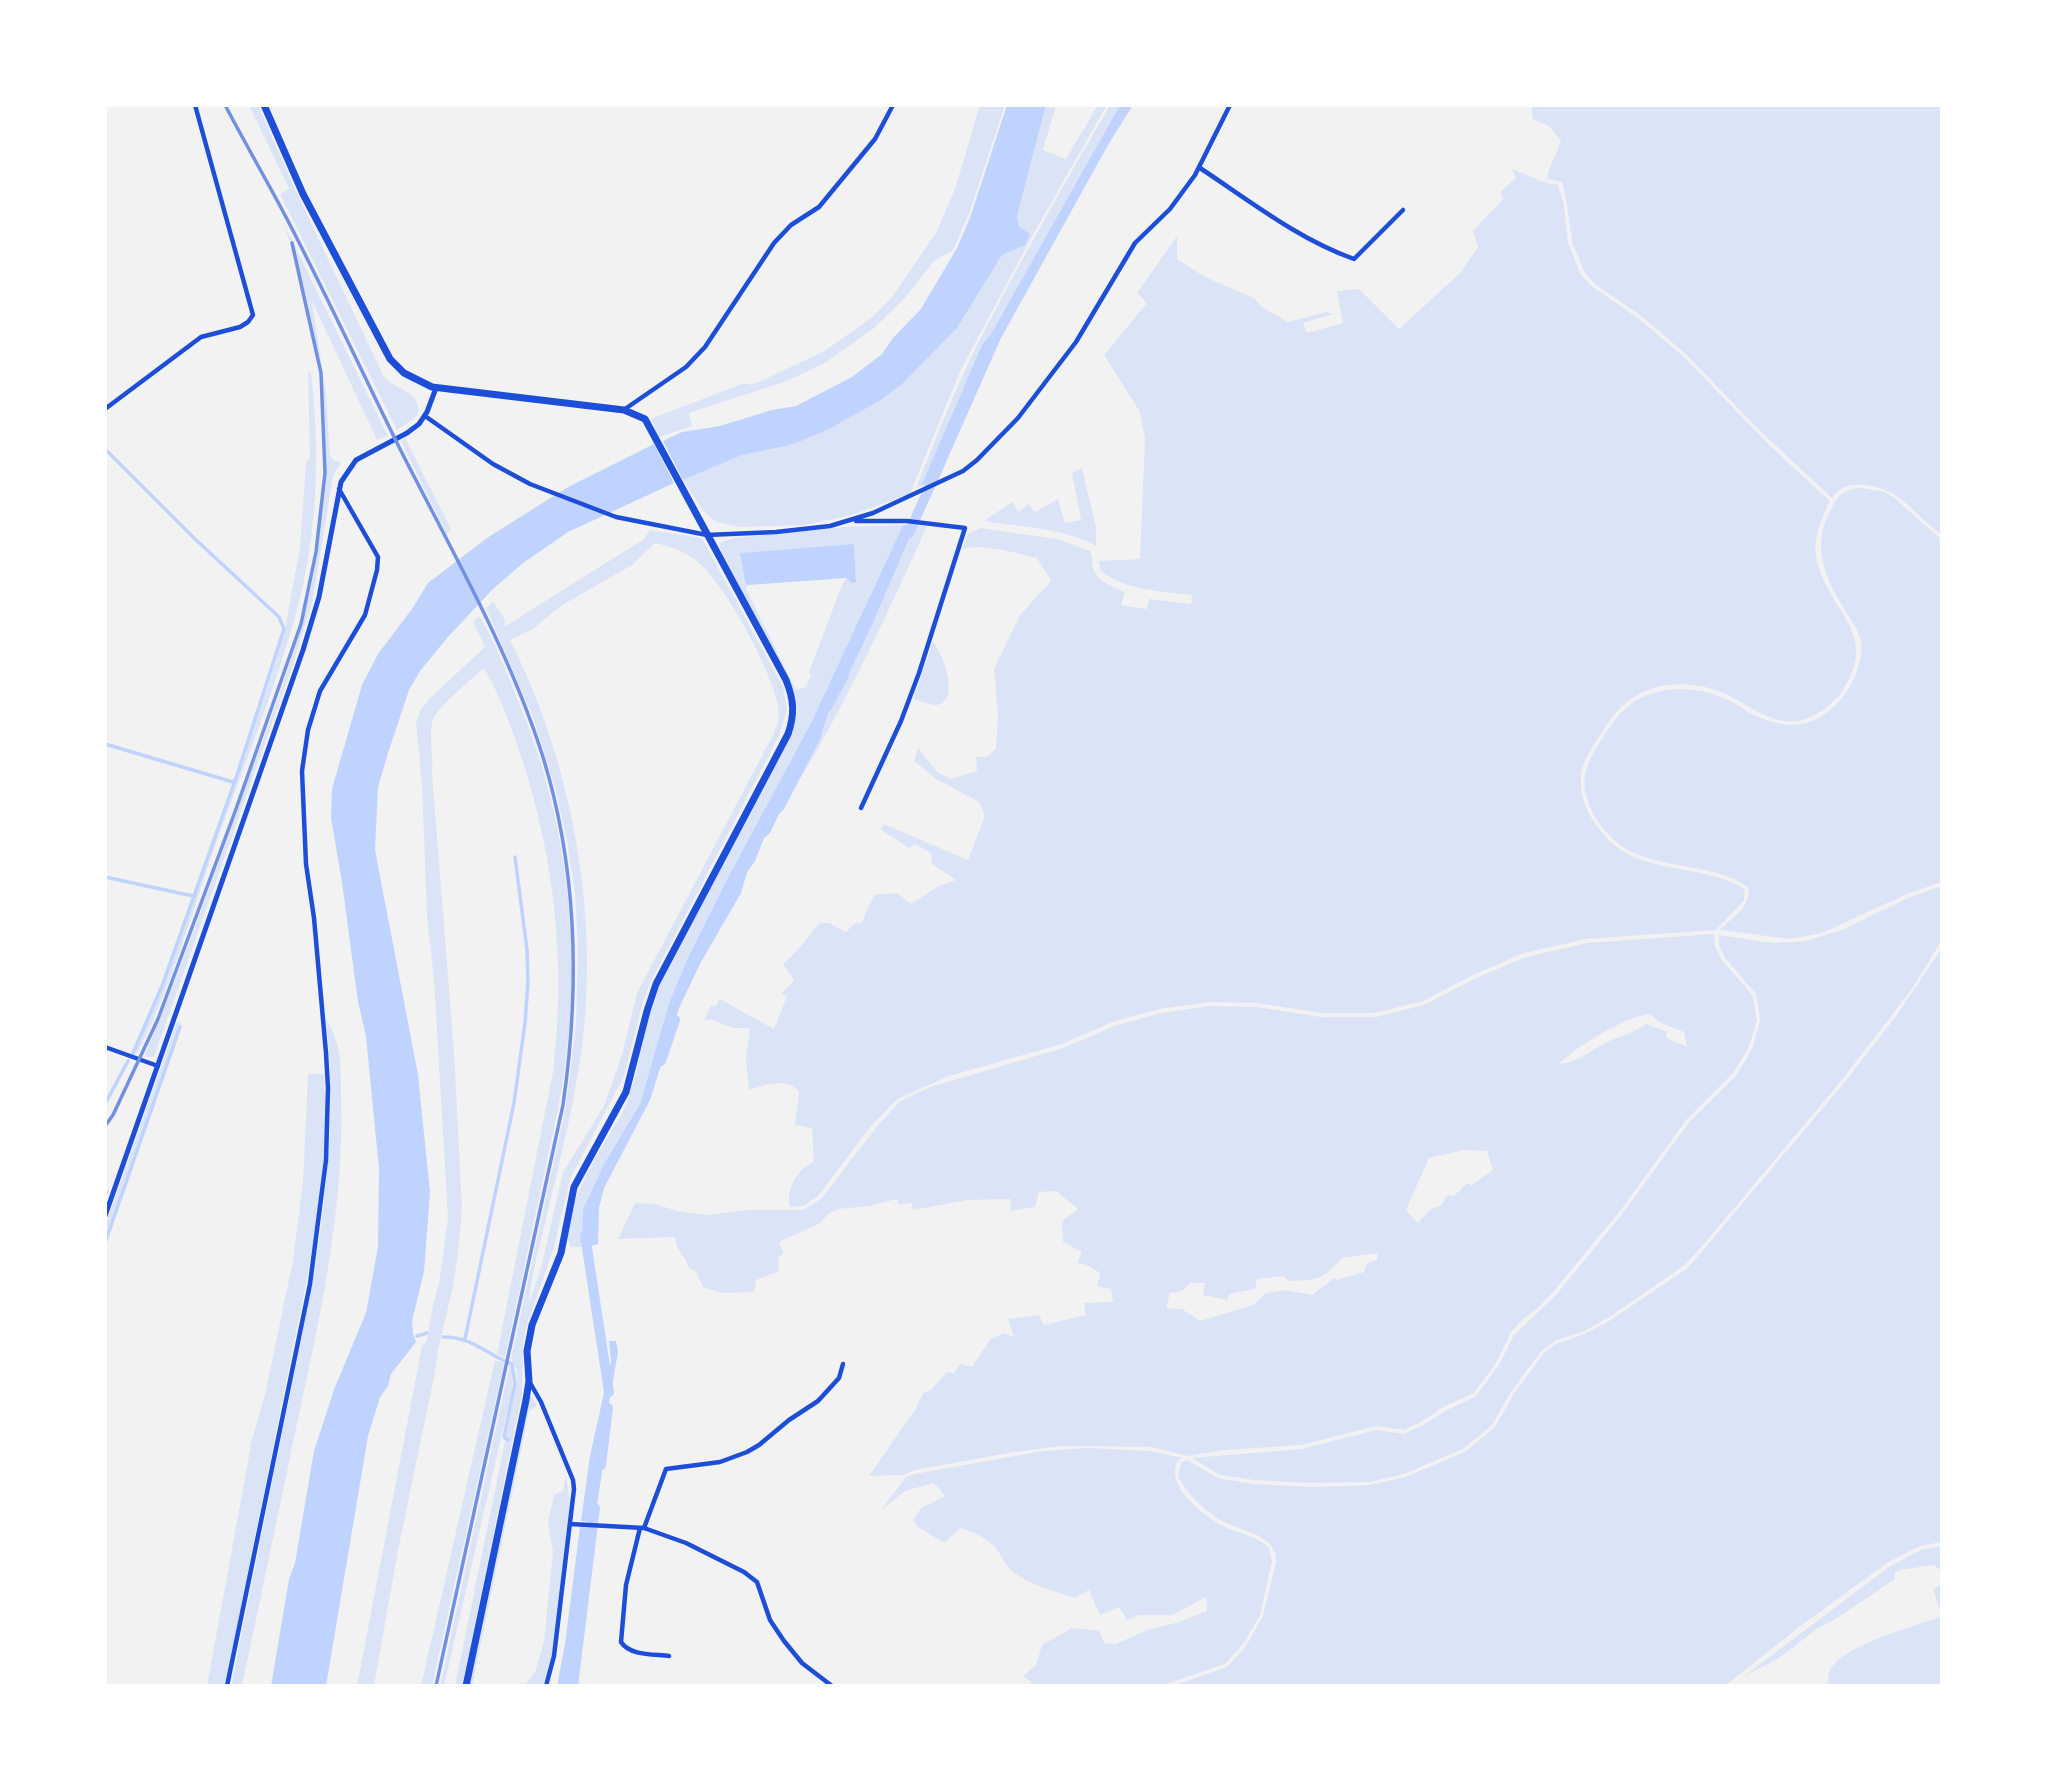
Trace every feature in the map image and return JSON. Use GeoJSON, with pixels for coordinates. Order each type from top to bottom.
{"type":"FeatureCollection","features":[{"type":"Feature","properties":{"kind":"main road"},"geometry":{"type":"LineString","coordinates":[[264,105],[303,194],[390,359],[410,378],[436,388],[624,410],[639,416],[650,425],[786,680],[792,698],[794,714],[788,734],[656,984],[626,1091],[574,1187],[561,1253],[532,1325],[527,1351],[529,1381],[466,1686]]}},
{"type":"Feature","properties":{"kind":"street"},"geometry":{"type":"LineString","coordinates":[[105,410],[201,337],[240,327],[253,315],[195,105]]}},
{"type":"Feature","properties":{"kind":"street"},"geometry":{"type":"LineString","coordinates":[[624,410],[686,367],[705,347],[775,243],[791,225],[819,207],[876,139],[893,105]]}},
{"type":"Feature","properties":{"kind":"street"},"geometry":{"type":"LineString","coordinates":[[852,521],[912,497],[963,471],[1018,418],[1058,368],[1135,243],[1170,209],[1200,168],[1230,105]]}},
{"type":"Feature","properties":{"kind":"street"},"geometry":{"type":"LineString","coordinates":[[1200,168],[1301,235],[1354,259],[1404,210]]}},
{"type":"Feature","properties":{"kind":"street"},"geometry":{"type":"LineString","coordinates":[[105,1216],[303,650],[319,597],[339,489],[356,460],[407,433],[425,416],[436,388]]}},
{"type":"Feature","properties":{"kind":"street"},"geometry":{"type":"LineString","coordinates":[[425,416],[493,464],[550,493],[616,517],[707,535],[776,532],[852,521],[907,521],[965,528],[919,673],[862,808]]}},
{"type":"Feature","properties":{"kind":"street"},"geometry":{"type":"LineString","coordinates":[[228,1686],[310,1284],[326,1160],[326,1053],[314,918],[306,864],[302,771],[308,730],[320,691],[365,615],[379,557],[339,489]]}},
{"type":"Feature","properties":{"kind":"street"},"geometry":{"type":"LineString","coordinates":[[105,1047],[158,1066]]}},
{"type":"Feature","properties":{"kind":"street"},"geometry":{"type":"LineString","coordinates":[[669,1656],[633,1651],[621,1642],[626,1585],[642,1528],[666,1469],[720,1462],[759,1445],[789,1420],[818,1401],[839,1378],[842,1364]]}},
{"type":"Feature","properties":{"kind":"street"},"geometry":{"type":"LineString","coordinates":[[529,1381],[541,1402],[573,1480],[554,1656],[546,1686]]}},
{"type":"Feature","properties":{"kind":"street"},"geometry":{"type":"LineString","coordinates":[[570,1524],[642,1528],[704,1551],[751,1577],[757,1582],[770,1620],[784,1641],[802,1663],[832,1686]]}},
{"type":"Feature","properties":{"kind":"shaded area"},"geometry":{"type":"Polygon","coordinates":[[[249,105],[258,105],[384,377],[417,402],[417,416],[397,430],[280,194],[289,189],[249,105]]]}},
{"type":"Feature","properties":{"kind":"shaded area"},"geometry":{"type":"Polygon","coordinates":[[[980,105],[1005,105],[970,211],[953,250],[934,261],[904,299],[873,329],[825,363],[787,381],[689,413],[692,426],[659,437],[651,419],[744,383],[752,385],[823,352],[871,318],[892,297],[936,233],[955,189],[980,105]]]}},
{"type":"Feature","properties":{"kind":"shaded area"},"geometry":{"type":"Polygon","coordinates":[[[1046,105],[1056,105],[1043,150],[1066,159],[1098,105],[1107,105],[1035,231],[959,374],[910,494],[848,516],[805,525],[741,527],[716,522],[702,509],[683,480],[742,455],[786,446],[831,428],[881,400],[901,384],[957,328],[1002,255],[1012,249],[1019,227],[1017,216],[1046,105]]]}},
{"type":"Feature","properties":{"kind":"shaded area"},"geometry":{"type":"Polygon","coordinates":[[[1110,105],[1120,105],[984,344],[921,486],[916,488],[977,345],[1110,105]]]}},
{"type":"Feature","properties":{"kind":"shaded area"},"geometry":{"type":"Polygon","coordinates":[[[1524,105],[1942,105],[1942,535],[1899,497],[1879,488],[1851,485],[1832,498],[1757,428],[1686,354],[1640,315],[1596,285],[1585,273],[1572,242],[1562,182],[1547,179],[1561,141],[1549,126],[1533,119],[1531,106],[1524,105]]]}},
{"type":"Feature","properties":{"kind":"shaded area"},"geometry":{"type":"Polygon","coordinates":[[[1512,169],[1558,185],[1564,205],[1568,243],[1581,275],[1684,357],[1769,445],[1830,501],[1817,538],[1817,561],[1823,580],[1855,638],[1856,654],[1853,671],[1840,695],[1818,713],[1803,720],[1789,722],[1764,714],[1712,689],[1681,684],[1652,689],[1627,702],[1616,713],[1590,751],[1582,771],[1581,787],[1585,805],[1594,822],[1612,843],[1642,860],[1731,882],[1745,890],[1744,900],[1716,930],[1586,939],[1524,953],[1423,1001],[1375,1013],[1321,1013],[1257,1003],[1210,1002],[1160,1009],[1115,1021],[1062,1044],[949,1076],[897,1099],[871,1126],[818,1196],[803,1206],[790,1207],[789,1193],[794,1180],[803,1169],[814,1162],[812,1128],[795,1125],[799,1092],[782,1083],[749,1090],[746,1058],[750,1028],[733,1028],[710,1019],[704,1020],[711,1006],[716,1006],[720,999],[774,1029],[787,996],[781,994],[794,980],[783,964],[820,923],[829,923],[846,932],[854,924],[862,922],[874,895],[897,893],[911,904],[937,887],[956,880],[931,863],[932,854],[915,844],[909,848],[880,829],[884,824],[968,860],[985,816],[979,802],[936,779],[914,761],[918,748],[937,772],[951,779],[977,771],[976,757],[986,757],[996,749],[998,714],[994,669],[1020,615],[1051,581],[1037,558],[989,548],[962,549],[968,534],[980,528],[1057,539],[1090,551],[1093,568],[1101,580],[1125,592],[1121,605],[1147,609],[1149,599],[1191,604],[1192,595],[1121,583],[1101,571],[1099,561],[1140,559],[1145,438],[1140,412],[1104,355],[1147,303],[1137,293],[1177,236],[1177,259],[1205,277],[1254,298],[1262,307],[1288,322],[1327,312],[1333,314],[1303,323],[1307,333],[1343,323],[1337,291],[1359,289],[1399,329],[1460,273],[1478,247],[1473,231],[1504,198],[1500,192],[1516,178],[1512,169]]]}},
{"type":"Feature","properties":{"kind":"shaded area"},"geometry":{"type":"Polygon","coordinates":[[[282,220],[388,436],[377,440],[312,301],[326,394],[330,456],[341,462],[333,476],[313,599],[294,661],[154,1057],[144,1057],[181,964],[281,690],[303,620],[314,572],[321,522],[324,418],[310,316],[298,267],[282,220]]]}},
{"type":"Feature","properties":{"kind":"shaded area"},"geometry":{"type":"Polygon","coordinates":[[[308,372],[311,372],[316,431],[315,491],[309,551],[297,610],[269,699],[179,952],[136,1055],[133,1054],[163,986],[285,629],[300,547],[306,462],[310,459],[308,372]]]}},
{"type":"Feature","properties":{"kind":"shaded area"},"geometry":{"type":"Polygon","coordinates":[[[405,438],[451,529],[447,535],[401,441],[405,438]]]}},
{"type":"Feature","properties":{"kind":"shaded area"},"geometry":{"type":"Polygon","coordinates":[[[1082,468],[1096,528],[1096,546],[1070,535],[984,521],[1012,502],[1018,512],[1029,504],[1035,512],[1058,499],[1065,523],[1081,520],[1072,473],[1082,468]]]}},
{"type":"Feature","properties":{"kind":"shaded area"},"geometry":{"type":"Polygon","coordinates":[[[1861,488],[1885,492],[1893,497],[1942,540],[1942,882],[1909,893],[1822,933],[1790,939],[1720,930],[1743,908],[1749,888],[1718,873],[1646,857],[1629,851],[1615,841],[1597,820],[1588,802],[1584,784],[1587,768],[1592,755],[1622,711],[1649,695],[1663,691],[1679,689],[1711,693],[1762,718],[1787,725],[1810,722],[1822,716],[1843,697],[1859,664],[1860,638],[1826,574],[1821,549],[1822,537],[1824,524],[1839,497],[1846,491],[1861,488]]]}},
{"type":"Feature","properties":{"kind":"shaded area"},"geometry":{"type":"Polygon","coordinates":[[[903,525],[812,721],[686,962],[669,1003],[640,1104],[604,1164],[583,1209],[582,1233],[587,1247],[571,1247],[568,1234],[575,1199],[629,1097],[645,1031],[661,982],[796,719],[797,706],[792,685],[721,552],[719,543],[734,538],[844,527],[903,525]],[[854,544],[740,553],[745,582],[748,585],[746,589],[796,690],[806,687],[811,676],[809,672],[846,578],[856,582],[854,544]]]}},
{"type":"Feature","properties":{"kind":"shaded area"},"geometry":{"type":"Polygon","coordinates":[[[915,525],[927,526],[866,656],[798,783],[820,741],[836,688],[847,678],[915,525]]]}},
{"type":"Feature","properties":{"kind":"shaded area"},"geometry":{"type":"Polygon","coordinates":[[[650,530],[702,538],[783,687],[787,710],[779,736],[651,981],[643,1001],[624,1076],[570,1179],[554,1248],[526,1327],[522,1394],[463,1682],[462,1686],[455,1686],[505,1441],[509,1440],[506,1437],[517,1379],[517,1370],[511,1359],[566,1106],[576,1024],[578,947],[575,894],[556,790],[533,717],[486,608],[493,601],[505,620],[504,627],[644,539],[650,530]],[[655,543],[632,565],[564,604],[531,630],[510,640],[552,743],[567,798],[585,911],[587,968],[585,1024],[577,1079],[529,1302],[540,1272],[563,1172],[604,1106],[622,1055],[637,993],[773,735],[779,714],[770,679],[760,657],[735,611],[710,574],[694,559],[678,550],[655,543]]]}},
{"type":"Feature","properties":{"kind":"shaded area"},"geometry":{"type":"Polygon","coordinates":[[[479,616],[502,661],[536,749],[558,833],[570,920],[571,1008],[567,1051],[554,1127],[505,1357],[497,1354],[553,1072],[557,1032],[558,952],[549,873],[533,795],[509,723],[484,668],[439,710],[431,729],[462,1208],[457,1260],[398,1550],[374,1686],[357,1686],[422,1346],[427,1340],[439,1284],[448,1218],[416,722],[429,699],[485,647],[473,622],[479,616]]]}},
{"type":"Feature","properties":{"kind":"shaded area"},"geometry":{"type":"Polygon","coordinates":[[[933,642],[945,666],[949,688],[943,703],[935,705],[913,699],[933,642]]]}},
{"type":"Feature","properties":{"kind":"shaded area"},"geometry":{"type":"Polygon","coordinates":[[[1942,886],[1942,940],[1912,989],[1841,1081],[1710,1237],[1685,1265],[1608,1318],[1584,1331],[1555,1341],[1542,1350],[1510,1393],[1492,1425],[1463,1449],[1404,1474],[1370,1482],[1254,1480],[1220,1475],[1192,1458],[1302,1449],[1376,1430],[1404,1434],[1476,1396],[1499,1365],[1514,1335],[1556,1295],[1623,1213],[1690,1121],[1736,1076],[1752,1049],[1760,1021],[1756,994],[1725,958],[1719,945],[1719,935],[1772,943],[1806,941],[1842,930],[1910,897],[1942,886]]]}},
{"type":"Feature","properties":{"kind":"shaded area"},"geometry":{"type":"Polygon","coordinates":[[[1714,934],[1715,946],[1722,960],[1753,996],[1757,1020],[1749,1047],[1733,1073],[1687,1119],[1620,1211],[1553,1292],[1511,1332],[1496,1363],[1474,1393],[1404,1430],[1376,1426],[1301,1445],[1225,1450],[1187,1456],[1151,1447],[1062,1446],[915,1470],[904,1475],[869,1476],[915,1410],[923,1393],[931,1390],[947,1372],[954,1373],[960,1364],[972,1367],[990,1340],[1003,1333],[1014,1337],[1008,1319],[1039,1315],[1044,1325],[1086,1315],[1084,1303],[1113,1302],[1111,1289],[1097,1286],[1100,1273],[1087,1265],[1077,1263],[1082,1252],[1063,1242],[1062,1221],[1078,1209],[1056,1191],[1039,1192],[1035,1207],[1011,1211],[1010,1199],[968,1200],[913,1210],[912,1203],[899,1205],[897,1199],[869,1206],[838,1209],[829,1213],[820,1223],[779,1242],[784,1254],[778,1257],[779,1271],[756,1280],[754,1292],[722,1293],[703,1287],[696,1272],[689,1268],[677,1247],[675,1237],[618,1239],[635,1203],[655,1204],[677,1211],[706,1215],[746,1210],[803,1210],[821,1199],[899,1102],[930,1087],[1063,1048],[1117,1025],[1161,1013],[1210,1006],[1257,1007],[1321,1017],[1376,1017],[1424,1005],[1476,978],[1526,957],[1587,943],[1714,934]],[[1650,1014],[1639,1016],[1602,1033],[1559,1064],[1578,1059],[1646,1024],[1667,1032],[1666,1038],[1687,1047],[1684,1032],[1659,1022],[1650,1014]],[[1464,1150],[1429,1158],[1406,1210],[1418,1223],[1430,1210],[1441,1205],[1447,1195],[1454,1196],[1467,1183],[1472,1185],[1493,1170],[1487,1151],[1464,1150]],[[1378,1253],[1342,1258],[1330,1271],[1319,1277],[1288,1281],[1284,1276],[1257,1279],[1255,1289],[1229,1294],[1227,1300],[1203,1295],[1205,1283],[1190,1283],[1182,1291],[1170,1293],[1166,1308],[1182,1309],[1200,1321],[1253,1305],[1266,1293],[1285,1290],[1312,1295],[1334,1278],[1337,1280],[1364,1272],[1367,1263],[1377,1260],[1378,1253]]]}},
{"type":"Feature","properties":{"kind":"shaded area"},"geometry":{"type":"Polygon","coordinates":[[[1942,948],[1942,1542],[1920,1546],[1887,1563],[1799,1627],[1725,1686],[1172,1686],[1227,1667],[1246,1646],[1263,1616],[1276,1562],[1275,1552],[1270,1544],[1255,1534],[1219,1519],[1196,1500],[1178,1476],[1181,1463],[1187,1460],[1218,1478],[1254,1484],[1312,1487],[1370,1485],[1405,1477],[1465,1452],[1495,1427],[1513,1395],[1544,1353],[1556,1344],[1585,1334],[1609,1321],[1688,1268],[1844,1083],[1897,1015],[1942,948]]]}},
{"type":"Feature","properties":{"kind":"shaded area"},"geometry":{"type":"Polygon","coordinates":[[[326,1019],[338,1047],[341,1076],[341,1142],[333,1233],[318,1323],[242,1686],[231,1686],[307,1309],[323,1213],[330,1117],[326,1019]]]}},
{"type":"Feature","properties":{"kind":"shaded area"},"geometry":{"type":"Polygon","coordinates":[[[177,1022],[181,1023],[105,1238],[105,1226],[177,1022]]]}},
{"type":"Feature","properties":{"kind":"shaded area"},"geometry":{"type":"Polygon","coordinates":[[[308,1074],[324,1074],[324,1154],[316,1233],[225,1686],[207,1686],[252,1439],[265,1395],[293,1260],[303,1182],[308,1074]]]}},
{"type":"Feature","properties":{"kind":"shaded area"},"geometry":{"type":"Polygon","coordinates":[[[495,1360],[504,1363],[432,1686],[421,1686],[495,1360]]]}},
{"type":"Feature","properties":{"kind":"shaded area"},"geometry":{"type":"Polygon","coordinates":[[[510,1364],[513,1379],[511,1394],[444,1686],[440,1686],[510,1364]]]}},
{"type":"Feature","properties":{"kind":"shaded area"},"geometry":{"type":"Polygon","coordinates":[[[532,1396],[537,1406],[529,1411],[472,1686],[468,1686],[529,1398],[532,1396]]]}},
{"type":"Feature","properties":{"kind":"shaded area"},"geometry":{"type":"Polygon","coordinates":[[[1088,1448],[1151,1451],[1183,1458],[1178,1460],[1175,1469],[1176,1479],[1186,1497],[1219,1524],[1258,1540],[1269,1548],[1272,1561],[1260,1615],[1243,1644],[1225,1664],[1160,1686],[1029,1686],[1031,1682],[1023,1676],[1036,1665],[1042,1645],[1072,1628],[1099,1631],[1105,1643],[1116,1644],[1147,1630],[1207,1611],[1206,1597],[1172,1615],[1139,1615],[1127,1620],[1119,1607],[1100,1615],[1089,1590],[1075,1598],[1024,1579],[1010,1569],[994,1546],[979,1535],[961,1528],[944,1543],[917,1526],[913,1520],[921,1508],[945,1496],[934,1483],[905,1491],[881,1510],[906,1477],[915,1474],[1042,1451],[1088,1448]]]}},
{"type":"Feature","properties":{"kind":"shaded area"},"geometry":{"type":"Polygon","coordinates":[[[566,1474],[570,1503],[553,1656],[544,1686],[524,1686],[535,1672],[544,1641],[553,1552],[548,1522],[554,1495],[563,1491],[566,1474]]]}},
{"type":"Feature","properties":{"kind":"shaded area"},"geometry":{"type":"Polygon","coordinates":[[[1942,1546],[1942,1572],[1934,1565],[1899,1570],[1895,1573],[1895,1579],[1818,1628],[1776,1660],[1744,1676],[1889,1567],[1921,1550],[1942,1546]]]}},
{"type":"Feature","properties":{"kind":"shaded area"},"geometry":{"type":"Polygon","coordinates":[[[1942,1584],[1942,1616],[1933,1589],[1942,1584]]]}},
{"type":"Feature","properties":{"kind":"shaded area"},"geometry":{"type":"Polygon","coordinates":[[[1942,1616],[1942,1686],[1828,1686],[1830,1670],[1849,1652],[1881,1637],[1942,1616]]]}},
{"type":"Feature","properties":{"kind":"water"},"geometry":{"type":"Polygon","coordinates":[[[1007,105],[1046,105],[1017,216],[1019,227],[1030,234],[1025,245],[1002,255],[957,328],[902,384],[881,400],[831,428],[786,446],[742,455],[683,480],[663,441],[682,432],[720,426],[772,410],[796,406],[852,377],[882,354],[893,338],[921,309],[957,248],[970,218],[1007,105]]]}},
{"type":"Feature","properties":{"kind":"water"},"geometry":{"type":"Polygon","coordinates":[[[1120,105],[1133,105],[1001,338],[939,478],[921,486],[982,345],[991,334],[1120,105]]]}},
{"type":"Feature","properties":{"kind":"water"},"geometry":{"type":"Polygon","coordinates":[[[654,444],[674,483],[568,532],[523,563],[493,589],[420,671],[409,690],[388,753],[378,787],[375,850],[418,1075],[430,1192],[424,1272],[412,1321],[416,1342],[391,1374],[388,1386],[380,1397],[368,1436],[326,1686],[271,1686],[314,1451],[335,1387],[366,1313],[378,1247],[379,1169],[366,1036],[358,1002],[331,818],[332,789],[362,685],[378,654],[428,583],[487,538],[568,487],[654,444]]]}},
{"type":"Feature","properties":{"kind":"water"},"geometry":{"type":"Polygon","coordinates":[[[903,525],[915,525],[847,678],[836,688],[820,740],[784,809],[770,833],[764,838],[755,861],[747,872],[741,893],[700,964],[679,1008],[650,1100],[604,1188],[599,1208],[598,1244],[587,1247],[582,1234],[583,1209],[604,1164],[640,1104],[669,1003],[686,962],[812,721],[903,525]]]}},
{"type":"Feature","properties":{"kind":"water"},"geometry":{"type":"Polygon","coordinates":[[[854,544],[856,582],[852,583],[846,578],[748,585],[745,582],[740,553],[854,544]]]}},
{"type":"Feature","properties":{"kind":"water"},"geometry":{"type":"Polygon","coordinates":[[[609,1341],[616,1341],[618,1352],[602,1443],[602,1472],[595,1518],[597,1523],[581,1521],[590,1456],[611,1361],[609,1341]]]}},
{"type":"Feature","properties":{"kind":"water"},"geometry":{"type":"Polygon","coordinates":[[[580,1527],[592,1528],[574,1677],[572,1686],[557,1686],[565,1644],[580,1527]]]}},
{"type":"Feature","properties":{"kind":"waterway"},"geometry":{"type":"LineString","coordinates":[[105,449],[194,538],[279,617],[284,629],[237,775],[162,986],[133,1053]]}},
{"type":"Feature","properties":{"kind":"waterway"},"geometry":{"type":"LineString","coordinates":[[909,533],[938,468]]}},
{"type":"Feature","properties":{"kind":"waterway"},"geometry":{"type":"LineString","coordinates":[[827,707],[844,675]]}},
{"type":"Feature","properties":{"kind":"waterway"},"geometry":{"type":"LineString","coordinates":[[105,744],[233,782]]}},
{"type":"Feature","properties":{"kind":"waterway"},"geometry":{"type":"LineString","coordinates":[[465,1339],[514,1103],[525,1023],[527,950],[515,857]]}},
{"type":"Feature","properties":{"kind":"waterway"},"geometry":{"type":"LineString","coordinates":[[105,877],[193,896]]}},
{"type":"Feature","properties":{"kind":"waterway"},"geometry":{"type":"LineString","coordinates":[[661,1061],[675,1020]]}},
{"type":"Feature","properties":{"kind":"waterway"},"geometry":{"type":"LineString","coordinates":[[105,1243],[180,1027]]}},
{"type":"Feature","properties":{"kind":"waterway"},"geometry":{"type":"LineString","coordinates":[[105,1104],[128,1061]]}},
{"type":"Feature","properties":{"kind":"waterway"},"geometry":{"type":"LineString","coordinates":[[585,1235],[609,1392]]}},
{"type":"Feature","properties":{"kind":"waterway"},"geometry":{"type":"LineString","coordinates":[[417,1336],[427,1333]]}},
{"type":"Feature","properties":{"kind":"waterway"},"geometry":{"type":"LineString","coordinates":[[443,1337],[471,1343],[512,1364],[515,1383],[504,1437],[508,1440]]}},
{"type":"Feature","properties":{"kind":"waterway"},"geometry":{"type":"LineString","coordinates":[[601,1465],[608,1408]]}},
{"type":"Feature","properties":{"kind":"waterway"},"geometry":{"type":"LineString","coordinates":[[573,1686],[595,1508]]}},
{"type":"Feature","properties":{"kind":"railway"},"geometry":{"type":"LineString","coordinates":[[225,105],[301,247],[496,638],[543,757],[555,800],[569,886],[572,1017],[563,1105],[436,1686]]}},
{"type":"Feature","properties":{"kind":"railway"},"geometry":{"type":"LineString","coordinates":[[105,1126],[113,1115],[158,1019],[301,624],[316,552],[325,473],[321,373],[292,243]]}}]}
